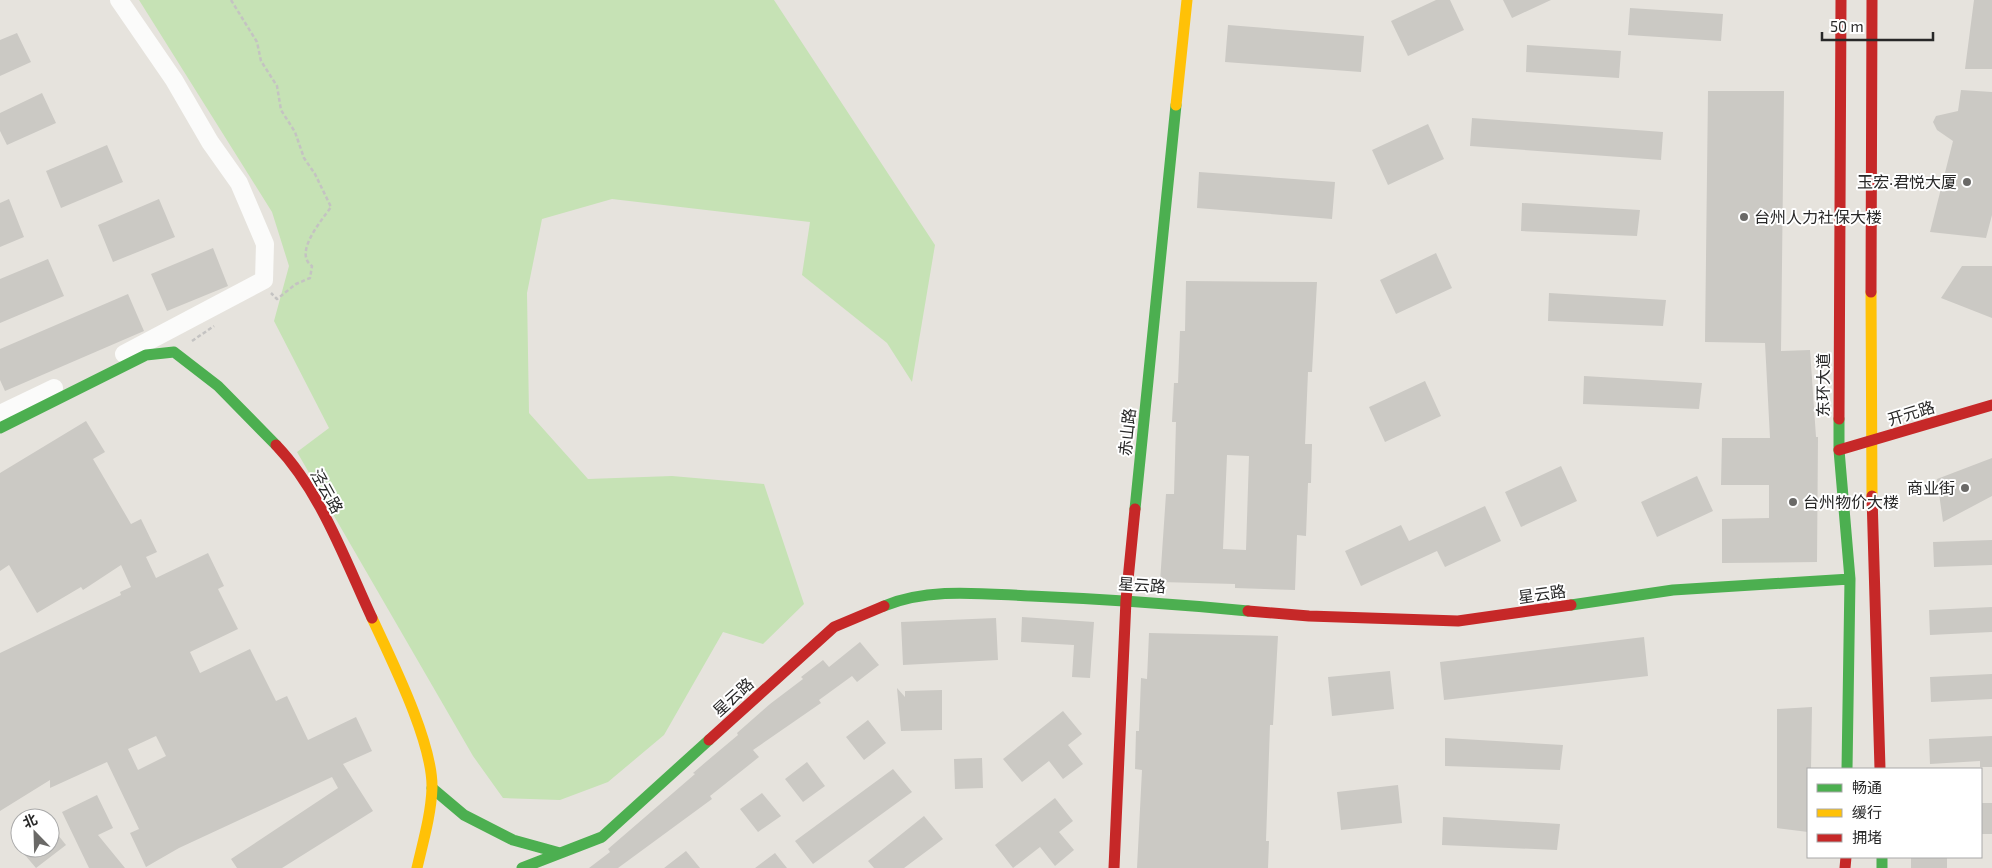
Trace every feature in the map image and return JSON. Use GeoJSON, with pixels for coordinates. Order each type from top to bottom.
{"type":"FeatureCollection","features":[{"type":"Feature","properties":{"kind":"street"},"geometry":{"type":"LineString","coordinates":[[0,414],[114,360],[264,280],[265,244],[239,183],[210,142],[174,80],[119,0]]}},
{"type":"Feature","properties":{"kind":"street","name":"赤山路"},"geometry":{"type":"LineString","coordinates":[[1114,868],[1126,600],[1187,0]]}},
{"type":"Feature","properties":{"kind":"street","name":"东环大道"},"geometry":{"type":"LineString","coordinates":[[1841,0],[1840,450],[1850,580],[1847,768]]}},
{"type":"Feature","properties":{"kind":"street"},"geometry":{"type":"LineString","coordinates":[[1872,0],[1871,442],[1880,768]]}},
{"type":"Feature","properties":{"kind":"street"},"geometry":{"type":"LineString","coordinates":[[0,428],[146,355],[174,352]]}},
{"type":"Feature","properties":{"kind":"street","name":"泾云路"},"geometry":{"type":"LineString","coordinates":[[174,352],[218,386],[292,463],[321,510],[394,665],[427,752],[432,788],[427,823],[417,868]]}},
{"type":"Feature","properties":{"kind":"street","name":"开元路"},"geometry":{"type":"LineString","coordinates":[[1840,450],[1992,405]]}},
{"type":"Feature","properties":{"kind":"street","name":"星云路"},"geometry":{"type":"LineString","coordinates":[[522,868],[602,837],[834,627],[905,597],[966,593],[1126,600],[1310,616],[1458,621],[1673,590],[1850,580]]}},
{"type":"Feature","properties":{"kind":"street"},"geometry":{"type":"LineString","coordinates":[[432,788],[464,815],[480,824],[513,840],[560,853]]}},
{"type":"Feature","properties":{"kind":"path"},"geometry":{"type":"LineString","coordinates":[[230,0],[258,42],[261,61],[277,86],[281,110],[295,132],[304,158],[315,174],[331,207],[306,243],[305,257],[307,263],[312,266],[310,278],[296,284],[277,299],[269,291]]}},
{"type":"Feature","properties":{"kind":"path"},"geometry":{"type":"LineString","coordinates":[[174,352],[222,321]]}},
{"type":"Feature","properties":{"kind":"green space"},"geometry":{"type":"Polygon","coordinates":[[[139,0],[774,0],[935,245],[912,382],[887,343],[802,275],[810,222],[612,199],[542,219],[527,293],[529,413],[588,479],[672,476],[764,484],[804,604],[763,644],[723,632],[664,735],[608,782],[560,800],[503,798],[473,756],[297,452],[329,428],[274,321],[289,266],[272,212],[139,0]]]}},
{"type":"Feature","properties":{"kind":"building"},"geometry":{"type":"Polygon","coordinates":[[[1436,0],[1450,0],[1464,30],[1408,56],[1391,21],[1436,0]]]}},
{"type":"Feature","properties":{"kind":"building"},"geometry":{"type":"Polygon","coordinates":[[[1503,0],[1551,0],[1512,18],[1503,0]]]}},
{"type":"Feature","properties":{"kind":"building"},"geometry":{"type":"Polygon","coordinates":[[[1974,0],[1992,0],[1992,69],[1965,69],[1974,0]]]}},
{"type":"Feature","properties":{"kind":"building"},"geometry":{"type":"Polygon","coordinates":[[[1630,8],[1723,14],[1721,41],[1628,35],[1630,8]]]}},
{"type":"Feature","properties":{"kind":"building"},"geometry":{"type":"Polygon","coordinates":[[[1228,25],[1364,36],[1361,72],[1225,62],[1228,25]]]}},
{"type":"Feature","properties":{"kind":"building"},"geometry":{"type":"Polygon","coordinates":[[[17,33],[31,62],[0,76],[0,40],[17,33]]]}},
{"type":"Feature","properties":{"kind":"building"},"geometry":{"type":"Polygon","coordinates":[[[1527,45],[1621,51],[1619,78],[1526,72],[1527,45]]]}},
{"type":"Feature","properties":{"kind":"building","name":"玉宏·君悦大厦"},"geometry":{"type":"Polygon","coordinates":[[[1961,90],[1992,92],[1992,215],[1986,238],[1930,232],[1953,141],[1937,130],[1933,122],[1936,116],[1958,111],[1961,90]]]}},
{"type":"Feature","properties":{"kind":"building"},"geometry":{"type":"Polygon","coordinates":[[[1708,91],[1784,91],[1781,351],[1810,350],[1816,437],[1818,437],[1817,562],[1722,563],[1722,519],[1769,518],[1769,485],[1721,485],[1722,438],[1770,438],[1765,343],[1705,342],[1708,91]]]}},
{"type":"Feature","properties":{"kind":"building"},"geometry":{"type":"Polygon","coordinates":[[[42,93],[56,123],[7,145],[0,131],[0,113],[42,93]]]}},
{"type":"Feature","properties":{"kind":"building"},"geometry":{"type":"Polygon","coordinates":[[[1472,118],[1663,132],[1661,160],[1470,146],[1472,118]]]}},
{"type":"Feature","properties":{"kind":"building"},"geometry":{"type":"Polygon","coordinates":[[[1428,124],[1444,159],[1388,185],[1372,150],[1428,124]]]}},
{"type":"Feature","properties":{"kind":"building"},"geometry":{"type":"Polygon","coordinates":[[[107,145],[123,182],[61,208],[46,171],[107,145]]]}},
{"type":"Feature","properties":{"kind":"building"},"geometry":{"type":"Polygon","coordinates":[[[1199,172],[1335,182],[1332,219],[1197,208],[1199,172]]]}},
{"type":"Feature","properties":{"kind":"building"},"geometry":{"type":"Polygon","coordinates":[[[9,199],[24,237],[0,247],[0,203],[9,199]]]}},
{"type":"Feature","properties":{"kind":"building"},"geometry":{"type":"Polygon","coordinates":[[[159,199],[175,237],[113,262],[98,225],[159,199]]]}},
{"type":"Feature","properties":{"kind":"building"},"geometry":{"type":"Polygon","coordinates":[[[1522,203],[1640,210],[1637,236],[1521,231],[1522,203]]]}},
{"type":"Feature","properties":{"kind":"building"},"geometry":{"type":"Polygon","coordinates":[[[213,248],[228,286],[167,311],[151,274],[213,248]]]}},
{"type":"Feature","properties":{"kind":"building"},"geometry":{"type":"Polygon","coordinates":[[[1436,253],[1452,288],[1396,314],[1380,280],[1436,253]]]}},
{"type":"Feature","properties":{"kind":"building"},"geometry":{"type":"Polygon","coordinates":[[[48,259],[64,296],[0,323],[0,279],[48,259]]]}},
{"type":"Feature","properties":{"kind":"building"},"geometry":{"type":"Polygon","coordinates":[[[1962,266],[1992,266],[1992,318],[1941,298],[1962,266]]]}},
{"type":"Feature","properties":{"kind":"building"},"geometry":{"type":"Polygon","coordinates":[[[1186,281],[1317,282],[1312,372],[1308,372],[1305,444],[1312,444],[1311,483],[1308,483],[1306,536],[1297,535],[1295,590],[1235,588],[1235,584],[1160,582],[1166,494],[1174,494],[1176,422],[1172,422],[1174,383],[1178,383],[1180,331],[1185,331],[1186,281]],[[1227,455],[1223,549],[1246,550],[1249,456],[1227,455]]]}},
{"type":"Feature","properties":{"kind":"building"},"geometry":{"type":"Polygon","coordinates":[[[1549,293],[1666,300],[1663,326],[1548,321],[1549,293]]]}},
{"type":"Feature","properties":{"kind":"building"},"geometry":{"type":"Polygon","coordinates":[[[128,294],[144,331],[5,391],[0,380],[0,349],[128,294]]]}},
{"type":"Feature","properties":{"kind":"building"},"geometry":{"type":"Polygon","coordinates":[[[1584,376],[1702,383],[1699,409],[1583,404],[1584,376]]]}},
{"type":"Feature","properties":{"kind":"building"},"geometry":{"type":"Polygon","coordinates":[[[1425,381],[1441,416],[1385,442],[1369,407],[1425,381]]]}},
{"type":"Feature","properties":{"kind":"building"},"geometry":{"type":"Polygon","coordinates":[[[86,421],[105,452],[93,459],[131,524],[141,519],[157,552],[146,557],[156,578],[208,553],[224,586],[218,589],[238,629],[190,652],[200,673],[250,649],[276,701],[287,696],[308,740],[356,717],[372,751],[343,764],[373,811],[282,868],[237,868],[231,859],[338,788],[332,777],[179,848],[146,867],[130,833],[139,829],[107,762],[50,788],[50,780],[0,811],[0,653],[121,595],[120,592],[131,587],[121,565],[83,590],[81,587],[37,613],[9,565],[0,571],[0,473],[86,421]],[[156,736],[128,749],[138,770],[166,756],[156,736]]]}},
{"type":"Feature","properties":{"kind":"building","name":"商业街"},"geometry":{"type":"Polygon","coordinates":[[[1992,458],[1992,496],[1943,522],[1937,479],[1992,458]]]}},
{"type":"Feature","properties":{"kind":"building"},"geometry":{"type":"Polygon","coordinates":[[[1561,466],[1577,501],[1521,527],[1505,492],[1561,466]]]}},
{"type":"Feature","properties":{"kind":"building"},"geometry":{"type":"Polygon","coordinates":[[[1697,476],[1713,511],[1657,537],[1641,502],[1697,476]]]}},
{"type":"Feature","properties":{"kind":"building"},"geometry":{"type":"Polygon","coordinates":[[[1485,506],[1501,541],[1445,567],[1437,551],[1361,586],[1345,551],[1401,525],[1409,541],[1485,506]]]}},
{"type":"Feature","properties":{"kind":"building"},"geometry":{"type":"Polygon","coordinates":[[[1992,540],[1992,565],[1934,567],[1933,542],[1992,540]]]}},
{"type":"Feature","properties":{"kind":"building"},"geometry":{"type":"Polygon","coordinates":[[[1992,607],[1992,632],[1930,635],[1929,610],[1992,607]]]}},
{"type":"Feature","properties":{"kind":"building"},"geometry":{"type":"Polygon","coordinates":[[[1022,617],[1094,622],[1090,678],[1072,677],[1074,645],[1021,642],[1022,617]]]}},
{"type":"Feature","properties":{"kind":"building"},"geometry":{"type":"Polygon","coordinates":[[[996,618],[998,660],[903,665],[901,622],[996,618]]]}},
{"type":"Feature","properties":{"kind":"building"},"geometry":{"type":"Polygon","coordinates":[[[1149,633],[1278,636],[1273,725],[1270,725],[1266,841],[1269,841],[1268,868],[1137,868],[1142,770],[1135,769],[1136,731],[1139,731],[1141,678],[1147,679],[1149,633]]]}},
{"type":"Feature","properties":{"kind":"building"},"geometry":{"type":"Polygon","coordinates":[[[1644,637],[1648,676],[1444,700],[1440,662],[1644,637]]]}},
{"type":"Feature","properties":{"kind":"building"},"geometry":{"type":"Polygon","coordinates":[[[860,642],[879,665],[857,682],[852,676],[819,700],[821,703],[753,750],[759,757],[710,796],[712,799],[618,868],[589,868],[610,852],[608,849],[695,774],[693,773],[738,735],[737,733],[770,704],[803,679],[801,677],[823,660],[829,667],[860,642]]]}},
{"type":"Feature","properties":{"kind":"building"},"geometry":{"type":"Polygon","coordinates":[[[1390,671],[1394,709],[1332,716],[1328,677],[1390,671]]]}},
{"type":"Feature","properties":{"kind":"building"},"geometry":{"type":"Polygon","coordinates":[[[1992,674],[1992,699],[1931,702],[1930,677],[1992,674]]]}},
{"type":"Feature","properties":{"kind":"building"},"geometry":{"type":"Polygon","coordinates":[[[897,688],[905,697],[905,691],[942,690],[942,730],[901,731],[897,688]]]}},
{"type":"Feature","properties":{"kind":"building"},"geometry":{"type":"Polygon","coordinates":[[[1812,707],[1811,768],[1807,768],[1807,832],[1777,828],[1777,709],[1812,707]]]}},
{"type":"Feature","properties":{"kind":"building"},"geometry":{"type":"Polygon","coordinates":[[[1063,711],[1082,734],[1068,745],[1083,764],[1063,779],[1049,761],[1022,782],[1003,759],[1063,711]]]}},
{"type":"Feature","properties":{"kind":"building"},"geometry":{"type":"Polygon","coordinates":[[[868,720],[886,743],[864,760],[846,737],[868,720]]]}},
{"type":"Feature","properties":{"kind":"building"},"geometry":{"type":"Polygon","coordinates":[[[1992,736],[1992,767],[1980,767],[1980,761],[1930,764],[1929,739],[1992,736]]]}},
{"type":"Feature","properties":{"kind":"building"},"geometry":{"type":"Polygon","coordinates":[[[1445,738],[1563,745],[1560,770],[1445,766],[1445,738]]]}},
{"type":"Feature","properties":{"kind":"building"},"geometry":{"type":"Polygon","coordinates":[[[982,758],[983,788],[955,789],[954,759],[982,758]]]}},
{"type":"Feature","properties":{"kind":"building"},"geometry":{"type":"Polygon","coordinates":[[[807,762],[825,786],[803,802],[785,779],[807,762]]]}},
{"type":"Feature","properties":{"kind":"building"},"geometry":{"type":"Polygon","coordinates":[[[893,769],[912,792],[813,864],[795,841],[893,769]]]}},
{"type":"Feature","properties":{"kind":"building"},"geometry":{"type":"Polygon","coordinates":[[[1398,785],[1402,823],[1341,830],[1337,792],[1398,785]]]}},
{"type":"Feature","properties":{"kind":"building"},"geometry":{"type":"Polygon","coordinates":[[[762,793],[781,816],[758,832],[740,809],[762,793]]]}},
{"type":"Feature","properties":{"kind":"building"},"geometry":{"type":"Polygon","coordinates":[[[97,795],[113,828],[98,835],[125,868],[89,868],[62,812],[97,795]]]}},
{"type":"Feature","properties":{"kind":"building"},"geometry":{"type":"Polygon","coordinates":[[[1055,798],[1073,821],[1059,832],[1074,850],[1055,866],[1040,847],[1013,868],[995,845],[1055,798]]]}},
{"type":"Feature","properties":{"kind":"building"},"geometry":{"type":"Polygon","coordinates":[[[1982,803],[1992,803],[1992,834],[1982,834],[1982,803]]]}},
{"type":"Feature","properties":{"kind":"building"},"geometry":{"type":"Polygon","coordinates":[[[924,816],[943,839],[904,868],[874,868],[868,861],[924,816]]]}},
{"type":"Feature","properties":{"kind":"building"},"geometry":{"type":"Polygon","coordinates":[[[1443,817],[1560,824],[1557,850],[1442,845],[1443,817]]]}},
{"type":"Feature","properties":{"kind":"building"},"geometry":{"type":"Polygon","coordinates":[[[60,838],[66,845],[60,850],[60,838]]]}},
{"type":"Feature","properties":{"kind":"building"},"geometry":{"type":"Polygon","coordinates":[[[686,851],[700,868],[664,868],[686,851]]]}},
{"type":"Feature","properties":{"kind":"building"},"geometry":{"type":"Polygon","coordinates":[[[775,853],[787,868],[755,868],[775,853]]]}},
{"type":"Feature","properties":{"kind":"building"},"geometry":{"type":"Polygon","coordinates":[[[28,858],[49,858],[36,868],[28,858]]]}},
{"type":"Feature","properties":{"kind":"building"},"geometry":{"type":"Polygon","coordinates":[[[1911,858],[1947,858],[1947,868],[1911,868],[1911,858]]]}},
{"type":"Feature","properties":{"kind":"traffic: fast"},"geometry":{"type":"LineString","coordinates":[[1135,509],[1176,105]]}},
{"type":"Feature","properties":{"kind":"traffic: fast"},"geometry":{"type":"LineString","coordinates":[[0,428],[146,355],[174,352],[218,386],[276,445]]}},
{"type":"Feature","properties":{"kind":"traffic: fast"},"geometry":{"type":"LineString","coordinates":[[1839,419],[1839,450],[1850,579],[1847,768]]}},
{"type":"Feature","properties":{"kind":"traffic: fast"},"geometry":{"type":"LineString","coordinates":[[1571,605],[1673,590],[1850,579]]}},
{"type":"Feature","properties":{"kind":"traffic: fast"},"geometry":{"type":"LineString","coordinates":[[884,606],[919,596],[975,593],[1113,600],[1248,611]]}},
{"type":"Feature","properties":{"kind":"traffic: fast"},"geometry":{"type":"LineString","coordinates":[[522,868],[602,837],[709,740]]}},
{"type":"Feature","properties":{"kind":"traffic: fast"},"geometry":{"type":"LineString","coordinates":[[432,788],[464,815],[513,840],[560,853]]}},
{"type":"Feature","properties":{"kind":"traffic: fast"},"geometry":{"type":"LineString","coordinates":[[1882,858],[1882,868]]}},
{"type":"Feature","properties":{"kind":"traffic: slow"},"geometry":{"type":"LineString","coordinates":[[1176,105],[1187,0]]}},
{"type":"Feature","properties":{"kind":"traffic: slow"},"geometry":{"type":"LineString","coordinates":[[1871,292],[1872,496]]}},
{"type":"Feature","properties":{"kind":"traffic: slow"},"geometry":{"type":"LineString","coordinates":[[372,618],[410,702],[426,748],[431,770],[430,808],[417,868]]}},
{"type":"Feature","properties":{"kind":"traffic: jam"},"geometry":{"type":"LineString","coordinates":[[1839,419],[1841,0]]}},
{"type":"Feature","properties":{"kind":"traffic: jam"},"geometry":{"type":"LineString","coordinates":[[1871,292],[1872,0]]}},
{"type":"Feature","properties":{"kind":"traffic: jam"},"geometry":{"type":"LineString","coordinates":[[1839,450],[1992,405]]}},
{"type":"Feature","properties":{"kind":"traffic: jam"},"geometry":{"type":"LineString","coordinates":[[276,445],[292,464],[319,505],[342,550],[372,618]]}},
{"type":"Feature","properties":{"kind":"traffic: jam"},"geometry":{"type":"LineString","coordinates":[[1872,496],[1880,768]]}},
{"type":"Feature","properties":{"kind":"traffic: jam"},"geometry":{"type":"LineString","coordinates":[[1114,868],[1126,600],[1135,509]]}},
{"type":"Feature","properties":{"kind":"traffic: jam"},"geometry":{"type":"LineString","coordinates":[[1248,611],[1309,616],[1458,621],[1571,605]]}},
{"type":"Feature","properties":{"kind":"traffic: jam"},"geometry":{"type":"LineString","coordinates":[[709,740],[834,627],[884,606]]}},
{"type":"Feature","properties":{"kind":"traffic: jam"},"geometry":{"type":"LineString","coordinates":[[1845,868],[1846,858]]}},
{"type":"Feature","properties":{"kind":"place","name":"玉宏·君悦大厦"},"geometry":{"type":"Point","coordinates":[1967,182]}},
{"type":"Feature","properties":{"kind":"place","name":"台州人力社保大楼"},"geometry":{"type":"Point","coordinates":[1744,217]}},
{"type":"Feature","properties":{"kind":"place","name":"商业街"},"geometry":{"type":"Point","coordinates":[1965,488]}},
{"type":"Feature","properties":{"kind":"place","name":"台州物价大楼"},"geometry":{"type":"Point","coordinates":[1793,502]}}]}
